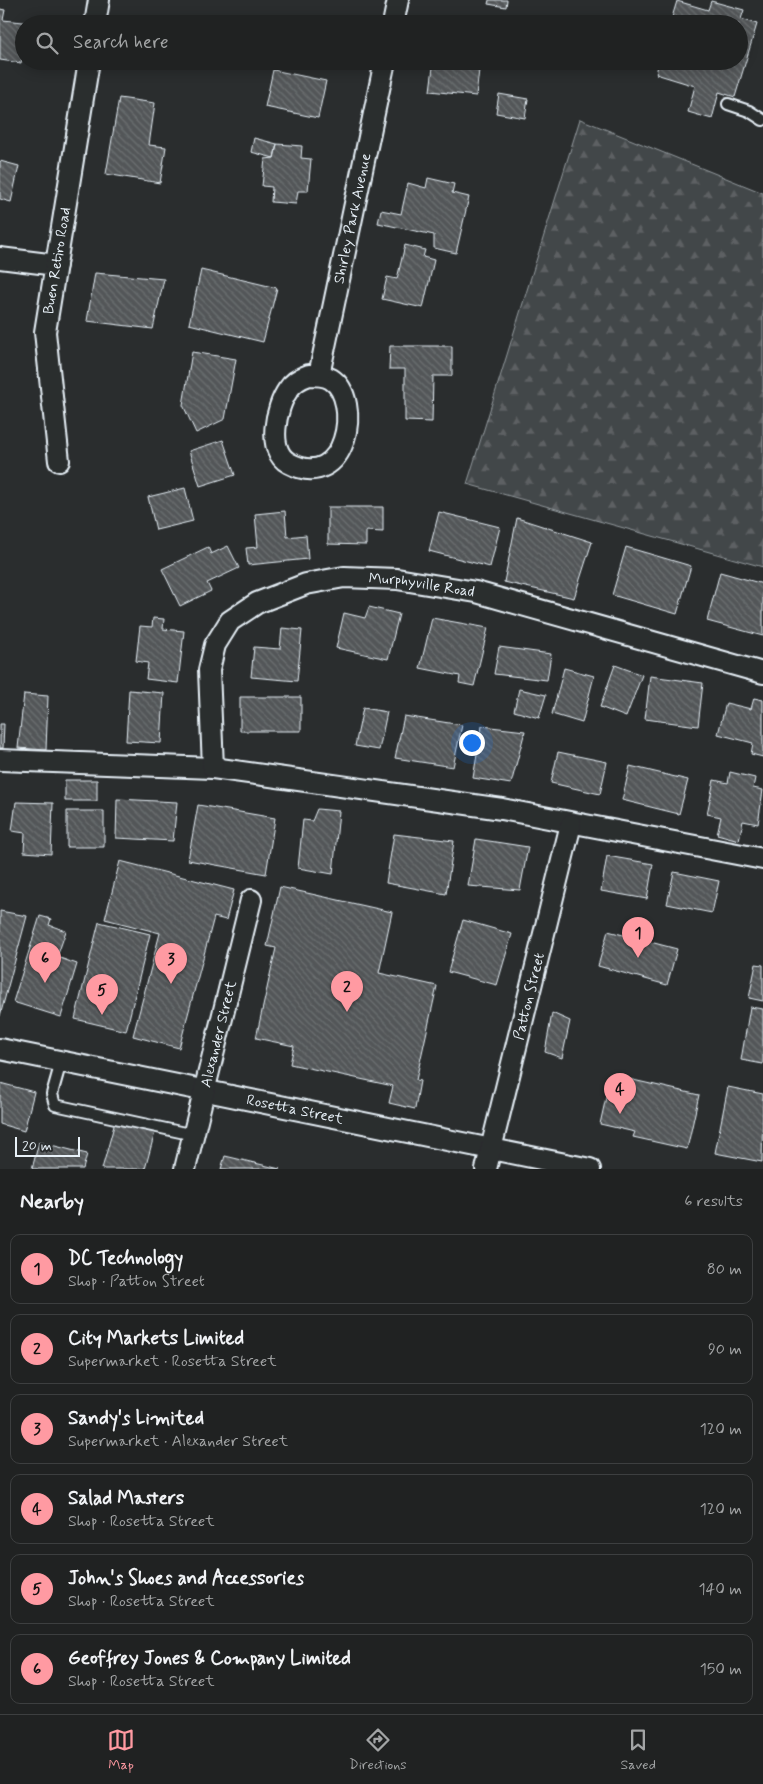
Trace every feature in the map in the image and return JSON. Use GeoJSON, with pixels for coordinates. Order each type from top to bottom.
{"type":"FeatureCollection","features":[{"type":"Feature","properties":{"kind":"street"},"geometry":{"type":"LineString","coordinates":[[96,15],[99,0]]}},
{"type":"Feature","properties":{"kind":"street"},"geometry":{"type":"LineString","coordinates":[[395,15],[398,0]]}},
{"type":"Feature","properties":{"kind":"street","name":"Buen Retiro Road"},"geometry":{"type":"LineString","coordinates":[[59,461],[45,332],[88,70]]}},
{"type":"Feature","properties":{"kind":"street","name":"Shirley Park Avenue"},"geometry":{"type":"LineString","coordinates":[[320,375],[383,70]]}},
{"type":"Feature","properties":{"kind":"street"},"geometry":{"type":"LineString","coordinates":[[0,258],[56,265]]}},
{"type":"Feature","properties":{"kind":"street"},"geometry":{"type":"LineString","coordinates":[[309,375],[320,375],[331,379],[340,387],[345,403],[347,426],[343,446],[334,460],[319,469],[304,470],[287,462],[278,449],[276,432],[278,410],[288,390],[299,378],[309,375]]}},
{"type":"Feature","properties":{"kind":"street","name":"Murphyville Road"},"geometry":{"type":"LineString","coordinates":[[213,768],[209,670],[215,645],[230,621],[257,603],[306,584],[344,577],[397,579],[476,592],[763,673]]}},
{"type":"Feature","properties":{"kind":"street"},"geometry":{"type":"LineString","coordinates":[[0,760],[213,768],[502,810],[763,859]]}},
{"type":"Feature","properties":{"kind":"street","name":"Patton Street"},"geometry":{"type":"LineString","coordinates":[[486,1169],[571,824]]}},
{"type":"Feature","properties":{"kind":"street","name":"Alexander Street"},"geometry":{"type":"LineString","coordinates":[[185,1169],[206,1090],[251,900]]}},
{"type":"Feature","properties":{"kind":"street","name":"Rosetta Street"},"geometry":{"type":"LineString","coordinates":[[0,1049],[590,1169]]}},
{"type":"Feature","properties":{"kind":"lane"},"geometry":{"type":"LineString","coordinates":[[728,104],[749,110],[763,120]]}},
{"type":"Feature","properties":{"kind":"lane"},"geometry":{"type":"LineString","coordinates":[[61,1062],[52,1094],[55,1105],[194,1135]]}},
{"type":"Feature","properties":{"kind":"green space"},"geometry":{"type":"Polygon","coordinates":[[[580,119],[763,193],[763,567],[467,484],[580,119]]]}},
{"type":"Feature","properties":{"kind":"building"},"geometry":{"type":"Polygon","coordinates":[[[489,0],[507,0],[506,7],[488,4],[489,0]]]}},
{"type":"Feature","properties":{"kind":"building"},"geometry":{"type":"Polygon","coordinates":[[[677,1],[708,10],[711,1],[744,10],[742,15],[673,15],[677,1]]]}},
{"type":"Feature","properties":{"kind":"building"},"geometry":{"type":"Polygon","coordinates":[[[0,9],[5,10],[3,20],[15,21],[15,62],[0,60],[0,9]]]}},
{"type":"Feature","properties":{"kind":"building"},"geometry":{"type":"Polygon","coordinates":[[[748,21],[757,24],[748,54],[748,21]]]}},
{"type":"Feature","properties":{"kind":"building"},"geometry":{"type":"Polygon","coordinates":[[[273,70],[326,81],[318,118],[265,107],[273,70]]]}},
{"type":"Feature","properties":{"kind":"building"},"geometry":{"type":"Polygon","coordinates":[[[433,70],[479,70],[476,96],[430,91],[433,70]]]}},
{"type":"Feature","properties":{"kind":"building"},"geometry":{"type":"Polygon","coordinates":[[[657,70],[743,70],[735,97],[719,92],[712,119],[688,112],[695,86],[656,74],[657,70]]]}},
{"type":"Feature","properties":{"kind":"building"},"geometry":{"type":"Polygon","coordinates":[[[499,94],[528,99],[525,118],[496,113],[499,94]]]}},
{"type":"Feature","properties":{"kind":"building"},"geometry":{"type":"Polygon","coordinates":[[[119,98],[155,103],[149,145],[166,147],[160,183],[106,174],[119,98]]]}},
{"type":"Feature","properties":{"kind":"building"},"geometry":{"type":"Polygon","coordinates":[[[254,138],[277,144],[274,158],[251,152],[254,138]]]}},
{"type":"Feature","properties":{"kind":"building"},"geometry":{"type":"Polygon","coordinates":[[[277,144],[302,146],[301,158],[311,159],[308,191],[298,191],[296,204],[271,202],[272,187],[262,186],[265,159],[274,158],[277,144]]]}},
{"type":"Feature","properties":{"kind":"building"},"geometry":{"type":"Polygon","coordinates":[[[0,161],[19,166],[11,202],[0,199],[0,161]]]}},
{"type":"Feature","properties":{"kind":"building"},"geometry":{"type":"Polygon","coordinates":[[[428,178],[454,184],[452,193],[469,197],[456,253],[434,248],[434,235],[378,223],[381,210],[401,214],[408,183],[426,188],[428,178]]]}},
{"type":"Feature","properties":{"kind":"building"},"geometry":{"type":"Polygon","coordinates":[[[405,245],[425,250],[423,257],[434,260],[423,308],[382,299],[387,277],[397,279],[405,245]]]}},
{"type":"Feature","properties":{"kind":"building"},"geometry":{"type":"Polygon","coordinates":[[[201,270],[277,288],[263,342],[189,324],[201,270]]]}},
{"type":"Feature","properties":{"kind":"building"},"geometry":{"type":"Polygon","coordinates":[[[95,273],[164,279],[153,329],[87,321],[95,273]]]}},
{"type":"Feature","properties":{"kind":"building"},"geometry":{"type":"Polygon","coordinates":[[[390,346],[452,346],[452,376],[433,376],[432,422],[405,421],[405,369],[389,369],[390,346]]]}},
{"type":"Feature","properties":{"kind":"building"},"geometry":{"type":"Polygon","coordinates":[[[192,352],[236,359],[225,419],[196,433],[183,405],[192,352]]]}},
{"type":"Feature","properties":{"kind":"building"},"geometry":{"type":"Polygon","coordinates":[[[223,440],[235,475],[200,486],[189,451],[223,440]]]}},
{"type":"Feature","properties":{"kind":"building"},"geometry":{"type":"Polygon","coordinates":[[[185,488],[193,521],[156,530],[148,497],[185,488]]]}},
{"type":"Feature","properties":{"kind":"building"},"geometry":{"type":"Polygon","coordinates":[[[328,507],[383,507],[383,532],[366,531],[366,545],[328,544],[328,507]]]}},
{"type":"Feature","properties":{"kind":"building"},"geometry":{"type":"Polygon","coordinates":[[[285,511],[287,537],[306,535],[308,559],[248,565],[246,548],[258,547],[255,514],[285,511]]]}},
{"type":"Feature","properties":{"kind":"building"},"geometry":{"type":"Polygon","coordinates":[[[439,512],[500,527],[490,567],[429,551],[439,512]]]}},
{"type":"Feature","properties":{"kind":"building"},"geometry":{"type":"Polygon","coordinates":[[[517,518],[592,542],[574,598],[504,582],[517,518]]]}},
{"type":"Feature","properties":{"kind":"building"},"geometry":{"type":"Polygon","coordinates":[[[228,546],[239,568],[207,583],[211,591],[180,606],[162,569],[208,547],[211,554],[228,546]]]}},
{"type":"Feature","properties":{"kind":"building"},"geometry":{"type":"Polygon","coordinates":[[[626,547],[691,566],[677,614],[612,595],[626,547]]]}},
{"type":"Feature","properties":{"kind":"building"},"geometry":{"type":"Polygon","coordinates":[[[720,572],[763,584],[763,636],[707,621],[720,572]]]}},
{"type":"Feature","properties":{"kind":"building"},"geometry":{"type":"Polygon","coordinates":[[[369,607],[399,614],[388,659],[336,648],[344,613],[365,618],[369,607]]]}},
{"type":"Feature","properties":{"kind":"building"},"geometry":{"type":"Polygon","coordinates":[[[153,618],[164,619],[163,629],[184,631],[178,683],[146,679],[148,663],[136,661],[140,626],[152,627],[153,618]]]}},
{"type":"Feature","properties":{"kind":"building"},"geometry":{"type":"Polygon","coordinates":[[[432,618],[488,628],[474,686],[459,683],[460,676],[420,668],[432,618]]]}},
{"type":"Feature","properties":{"kind":"building"},"geometry":{"type":"Polygon","coordinates":[[[282,628],[302,630],[297,681],[251,677],[254,647],[280,649],[282,628]]]}},
{"type":"Feature","properties":{"kind":"building"},"geometry":{"type":"Polygon","coordinates":[[[499,647],[551,654],[547,680],[494,674],[499,647]]]}},
{"type":"Feature","properties":{"kind":"building"},"geometry":{"type":"Polygon","coordinates":[[[615,665],[642,675],[626,717],[600,707],[615,665]]]}},
{"type":"Feature","properties":{"kind":"building"},"geometry":{"type":"Polygon","coordinates":[[[564,668],[594,676],[582,723],[552,714],[564,668]]]}},
{"type":"Feature","properties":{"kind":"building"},"geometry":{"type":"Polygon","coordinates":[[[650,676],[703,683],[698,726],[645,719],[650,676]]]}},
{"type":"Feature","properties":{"kind":"building"},"geometry":{"type":"Polygon","coordinates":[[[519,689],[546,695],[539,718],[514,711],[519,689]]]}},
{"type":"Feature","properties":{"kind":"building"},"geometry":{"type":"Polygon","coordinates":[[[129,690],[164,693],[161,743],[126,741],[129,690]]]}},
{"type":"Feature","properties":{"kind":"building"},"geometry":{"type":"Polygon","coordinates":[[[24,694],[48,696],[46,750],[18,748],[24,694]]]}},
{"type":"Feature","properties":{"kind":"building"},"geometry":{"type":"Polygon","coordinates":[[[240,697],[301,697],[301,731],[240,731],[240,697]]]}},
{"type":"Feature","properties":{"kind":"building"},"geometry":{"type":"Polygon","coordinates":[[[754,698],[763,700],[763,757],[751,754],[753,743],[718,734],[726,703],[751,709],[754,698]]]}},
{"type":"Feature","properties":{"kind":"building"},"geometry":{"type":"Polygon","coordinates":[[[363,708],[387,712],[379,750],[355,746],[363,708]]]}},
{"type":"Feature","properties":{"kind":"building"},"geometry":{"type":"Polygon","coordinates":[[[404,716],[462,725],[453,767],[395,758],[404,716]]]}},
{"type":"Feature","properties":{"kind":"building"},"geometry":{"type":"Polygon","coordinates":[[[0,724],[4,724],[3,748],[0,748],[0,724]]]}},
{"type":"Feature","properties":{"kind":"building"},"geometry":{"type":"Polygon","coordinates":[[[482,726],[525,731],[511,784],[473,778],[482,726]]]}},
{"type":"Feature","properties":{"kind":"building"},"geometry":{"type":"Polygon","coordinates":[[[558,752],[607,762],[600,794],[551,783],[558,752]]]}},
{"type":"Feature","properties":{"kind":"building"},"geometry":{"type":"Polygon","coordinates":[[[630,766],[688,780],[679,814],[622,800],[630,766]]]}},
{"type":"Feature","properties":{"kind":"building"},"geometry":{"type":"Polygon","coordinates":[[[730,772],[755,778],[753,788],[763,790],[758,824],[743,821],[739,840],[717,834],[721,817],[707,814],[714,780],[728,783],[730,772]]]}},
{"type":"Feature","properties":{"kind":"building"},"geometry":{"type":"Polygon","coordinates":[[[65,780],[97,780],[97,801],[65,801],[65,780]]]}},
{"type":"Feature","properties":{"kind":"building"},"geometry":{"type":"Polygon","coordinates":[[[117,799],[177,802],[173,841],[116,838],[117,799]]]}},
{"type":"Feature","properties":{"kind":"building"},"geometry":{"type":"Polygon","coordinates":[[[16,802],[53,803],[51,854],[24,852],[25,833],[12,831],[16,802]]]}},
{"type":"Feature","properties":{"kind":"building"},"geometry":{"type":"Polygon","coordinates":[[[198,805],[275,818],[266,874],[188,860],[198,805]]]}},
{"type":"Feature","properties":{"kind":"building"},"geometry":{"type":"Polygon","coordinates":[[[317,809],[339,811],[333,874],[298,868],[303,820],[312,821],[317,809]]]}},
{"type":"Feature","properties":{"kind":"building"},"geometry":{"type":"Polygon","coordinates":[[[67,811],[104,811],[104,847],[67,847],[67,811]]]}},
{"type":"Feature","properties":{"kind":"building"},"geometry":{"type":"Polygon","coordinates":[[[394,834],[454,841],[446,894],[386,883],[394,834]]]}},
{"type":"Feature","properties":{"kind":"building"},"geometry":{"type":"Polygon","coordinates":[[[476,839],[528,847],[520,890],[468,886],[476,839]]]}},
{"type":"Feature","properties":{"kind":"building"},"geometry":{"type":"Polygon","coordinates":[[[607,856],[653,864],[647,899],[601,891],[607,856]]]}},
{"type":"Feature","properties":{"kind":"building"},"geometry":{"type":"Polygon","coordinates":[[[120,861],[234,890],[226,920],[214,917],[179,1048],[133,1036],[160,933],[105,919],[120,861]]]}},
{"type":"Feature","properties":{"kind":"building"},"geometry":{"type":"Polygon","coordinates":[[[674,872],[719,881],[712,913],[667,904],[674,872]]]}},
{"type":"Feature","properties":{"kind":"building"},"geometry":{"type":"Polygon","coordinates":[[[280,887],[392,912],[379,973],[437,986],[416,1080],[420,1081],[415,1109],[389,1103],[393,1086],[290,1064],[294,1046],[256,1038],[276,948],[267,946],[280,887]]]}},
{"type":"Feature","properties":{"kind":"building"},"geometry":{"type":"Polygon","coordinates":[[[0,911],[27,916],[0,1016],[0,911]]]}},
{"type":"Feature","properties":{"kind":"building"},"geometry":{"type":"Polygon","coordinates":[[[40,916],[51,919],[49,925],[66,931],[57,957],[77,964],[61,1017],[13,1002],[40,916]]]}},
{"type":"Feature","properties":{"kind":"building"},"geometry":{"type":"Polygon","coordinates":[[[463,920],[512,934],[497,985],[448,972],[463,920]]]}},
{"type":"Feature","properties":{"kind":"building"},"geometry":{"type":"Polygon","coordinates":[[[99,922],[150,934],[126,1031],[75,1019],[99,922]]]}},
{"type":"Feature","properties":{"kind":"building"},"geometry":{"type":"Polygon","coordinates":[[[608,931],[677,949],[667,985],[598,966],[608,931]]]}},
{"type":"Feature","properties":{"kind":"building"},"geometry":{"type":"Polygon","coordinates":[[[756,964],[763,965],[763,1001],[749,998],[756,964]]]}},
{"type":"Feature","properties":{"kind":"building"},"geometry":{"type":"Polygon","coordinates":[[[750,1007],[763,1009],[763,1064],[741,1060],[750,1007]]]}},
{"type":"Feature","properties":{"kind":"building"},"geometry":{"type":"Polygon","coordinates":[[[552,1013],[570,1021],[562,1058],[545,1052],[552,1013]]]}},
{"type":"Feature","properties":{"kind":"building"},"geometry":{"type":"Polygon","coordinates":[[[611,1075],[699,1095],[687,1149],[633,1137],[635,1132],[600,1124],[611,1075]]]}},
{"type":"Feature","properties":{"kind":"building"},"geometry":{"type":"Polygon","coordinates":[[[0,1083],[34,1092],[24,1131],[0,1124],[0,1083]]]}},
{"type":"Feature","properties":{"kind":"building"},"geometry":{"type":"Polygon","coordinates":[[[728,1087],[763,1094],[762,1162],[715,1153],[728,1087]]]}},
{"type":"Feature","properties":{"kind":"building"},"geometry":{"type":"Polygon","coordinates":[[[115,1122],[155,1132],[145,1169],[102,1169],[115,1122]]]}},
{"type":"Feature","properties":{"kind":"building"},"geometry":{"type":"Polygon","coordinates":[[[39,1142],[87,1154],[83,1169],[32,1169],[39,1142]]]}},
{"type":"Feature","properties":{"kind":"building"},"geometry":{"type":"Polygon","coordinates":[[[225,1156],[280,1169],[221,1169],[225,1156]]]}},
{"type":"Feature","properties":{"kind":"place","name":"DC Technology"},"geometry":{"type":"Point","coordinates":[638,958]}},
{"type":"Feature","properties":{"kind":"place","name":"Geoffrey Jones & Company Limited"},"geometry":{"type":"Point","coordinates":[45,983]}},
{"type":"Feature","properties":{"kind":"place","name":"Sandy's Limited"},"geometry":{"type":"Point","coordinates":[171,984]}},
{"type":"Feature","properties":{"kind":"place","name":"City Markets Limited"},"geometry":{"type":"Point","coordinates":[347,1012]}},
{"type":"Feature","properties":{"kind":"place","name":"John's Shoes and Accessories"},"geometry":{"type":"Point","coordinates":[102,1015]}},
{"type":"Feature","properties":{"kind":"place","name":"Salad Masters"},"geometry":{"type":"Point","coordinates":[620,1114]}}]}
